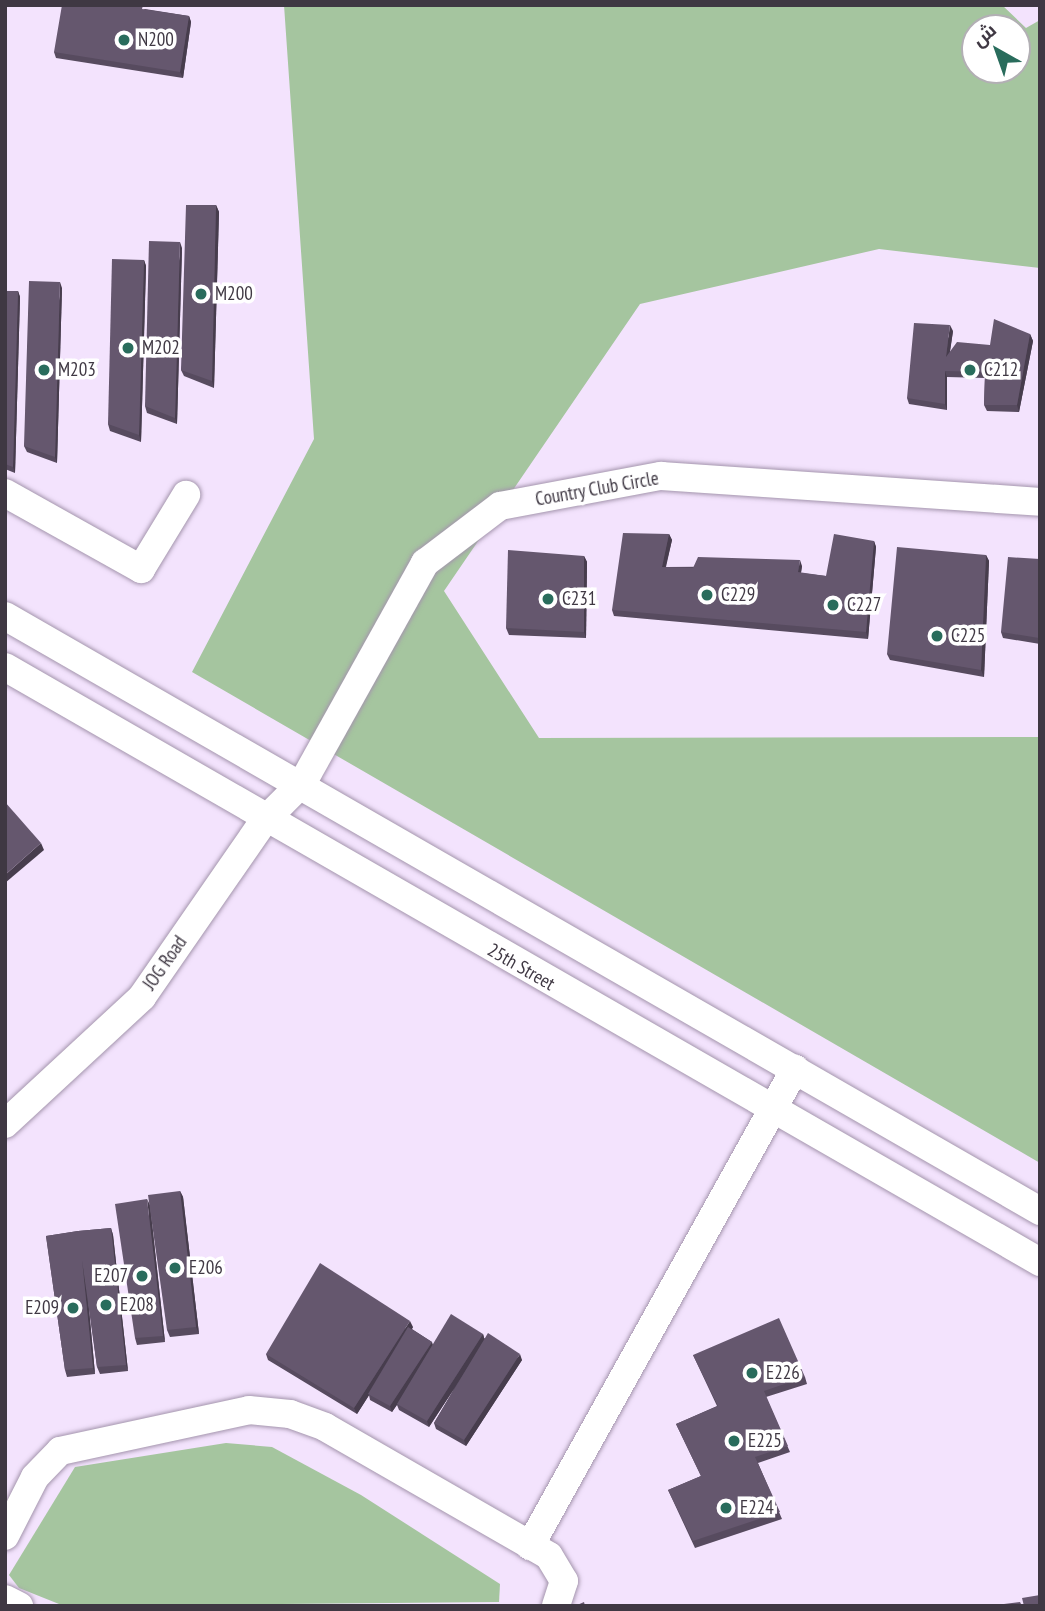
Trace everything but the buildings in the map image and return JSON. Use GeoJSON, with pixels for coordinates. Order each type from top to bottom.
{"type":"FeatureCollection","features":[{"type":"Feature","properties":{"kind":"street","name":"Country Club Circle"},"geometry":{"type":"LineString","coordinates":[[303,782],[425,563],[500,506],[661,476],[1040,502]]}},
{"type":"Feature","properties":{"kind":"street"},"geometry":{"type":"LineString","coordinates":[[5,493],[141,569],[186,495]]}},
{"type":"Feature","properties":{"kind":"street"},"geometry":{"type":"LineString","coordinates":[[5,616],[303,782],[1040,1211]]}},
{"type":"Feature","properties":{"kind":"street","name":"25th Street"},"geometry":{"type":"LineString","coordinates":[[5,667],[264,821],[1040,1262]]}},
{"type":"Feature","properties":{"kind":"street","name":"JOG Road"},"geometry":{"type":"LineString","coordinates":[[5,1124],[142,997],[264,821],[303,782]]}},
{"type":"Feature","properties":{"kind":"street"},"geometry":{"type":"LineString","coordinates":[[530,1546],[770,1109],[795,1069]]}},
{"type":"Feature","properties":{"kind":"street"},"geometry":{"type":"LineString","coordinates":[[5,1536],[34,1477],[60,1451],[249,1410],[290,1414],[325,1427],[549,1556],[564,1581],[556,1606]]}},
{"type":"Feature","properties":{"kind":"street"},"geometry":{"type":"LineString","coordinates":[[5,1599],[19,1606]]}},
{"type":"Feature","properties":{"kind":"green space"},"geometry":{"type":"Polygon","coordinates":[[[284,5],[1002,5],[1011,14],[961,14],[961,84],[1031,84],[1031,25],[1040,20],[1040,268],[879,249],[640,304],[444,591],[539,738],[1040,737],[1040,1163],[192,672],[314,439],[284,5]]]}},
{"type":"Feature","properties":{"kind":"green space"},"geometry":{"type":"Polygon","coordinates":[[[226,1443],[272,1447],[361,1495],[500,1584],[499,1602],[64,1606],[19,1588],[9,1575],[75,1467],[226,1443]]]}},
{"type":"Feature","properties":{"kind":"place","name":"N200"},"geometry":{"type":"Point","coordinates":[124,40]}},
{"type":"Feature","properties":{"kind":"place","name":"M200"},"geometry":{"type":"Point","coordinates":[201,294]}},
{"type":"Feature","properties":{"kind":"place","name":"M202"},"geometry":{"type":"Point","coordinates":[128,348]}},
{"type":"Feature","properties":{"kind":"place","name":"M203"},"geometry":{"type":"Point","coordinates":[44,370]}},
{"type":"Feature","properties":{"kind":"place","name":"C212"},"geometry":{"type":"Point","coordinates":[970,370]}},
{"type":"Feature","properties":{"kind":"place","name":"C229"},"geometry":{"type":"Point","coordinates":[707,595]}},
{"type":"Feature","properties":{"kind":"place","name":"C231"},"geometry":{"type":"Point","coordinates":[548,599]}},
{"type":"Feature","properties":{"kind":"place","name":"C227"},"geometry":{"type":"Point","coordinates":[833,605]}},
{"type":"Feature","properties":{"kind":"place","name":"C225"},"geometry":{"type":"Point","coordinates":[937,636]}},
{"type":"Feature","properties":{"kind":"place","name":"E206"},"geometry":{"type":"Point","coordinates":[175,1268]}},
{"type":"Feature","properties":{"kind":"place","name":"E207"},"geometry":{"type":"Point","coordinates":[142,1276]}},
{"type":"Feature","properties":{"kind":"place","name":"E208"},"geometry":{"type":"Point","coordinates":[106,1305]}},
{"type":"Feature","properties":{"kind":"place","name":"E209"},"geometry":{"type":"Point","coordinates":[73,1308]}},
{"type":"Feature","properties":{"kind":"place","name":"E226"},"geometry":{"type":"Point","coordinates":[752,1373]}},
{"type":"Feature","properties":{"kind":"place","name":"E225"},"geometry":{"type":"Point","coordinates":[734,1441]}},
{"type":"Feature","properties":{"kind":"place","name":"E224"},"geometry":{"type":"Point","coordinates":[726,1508]}}]}
